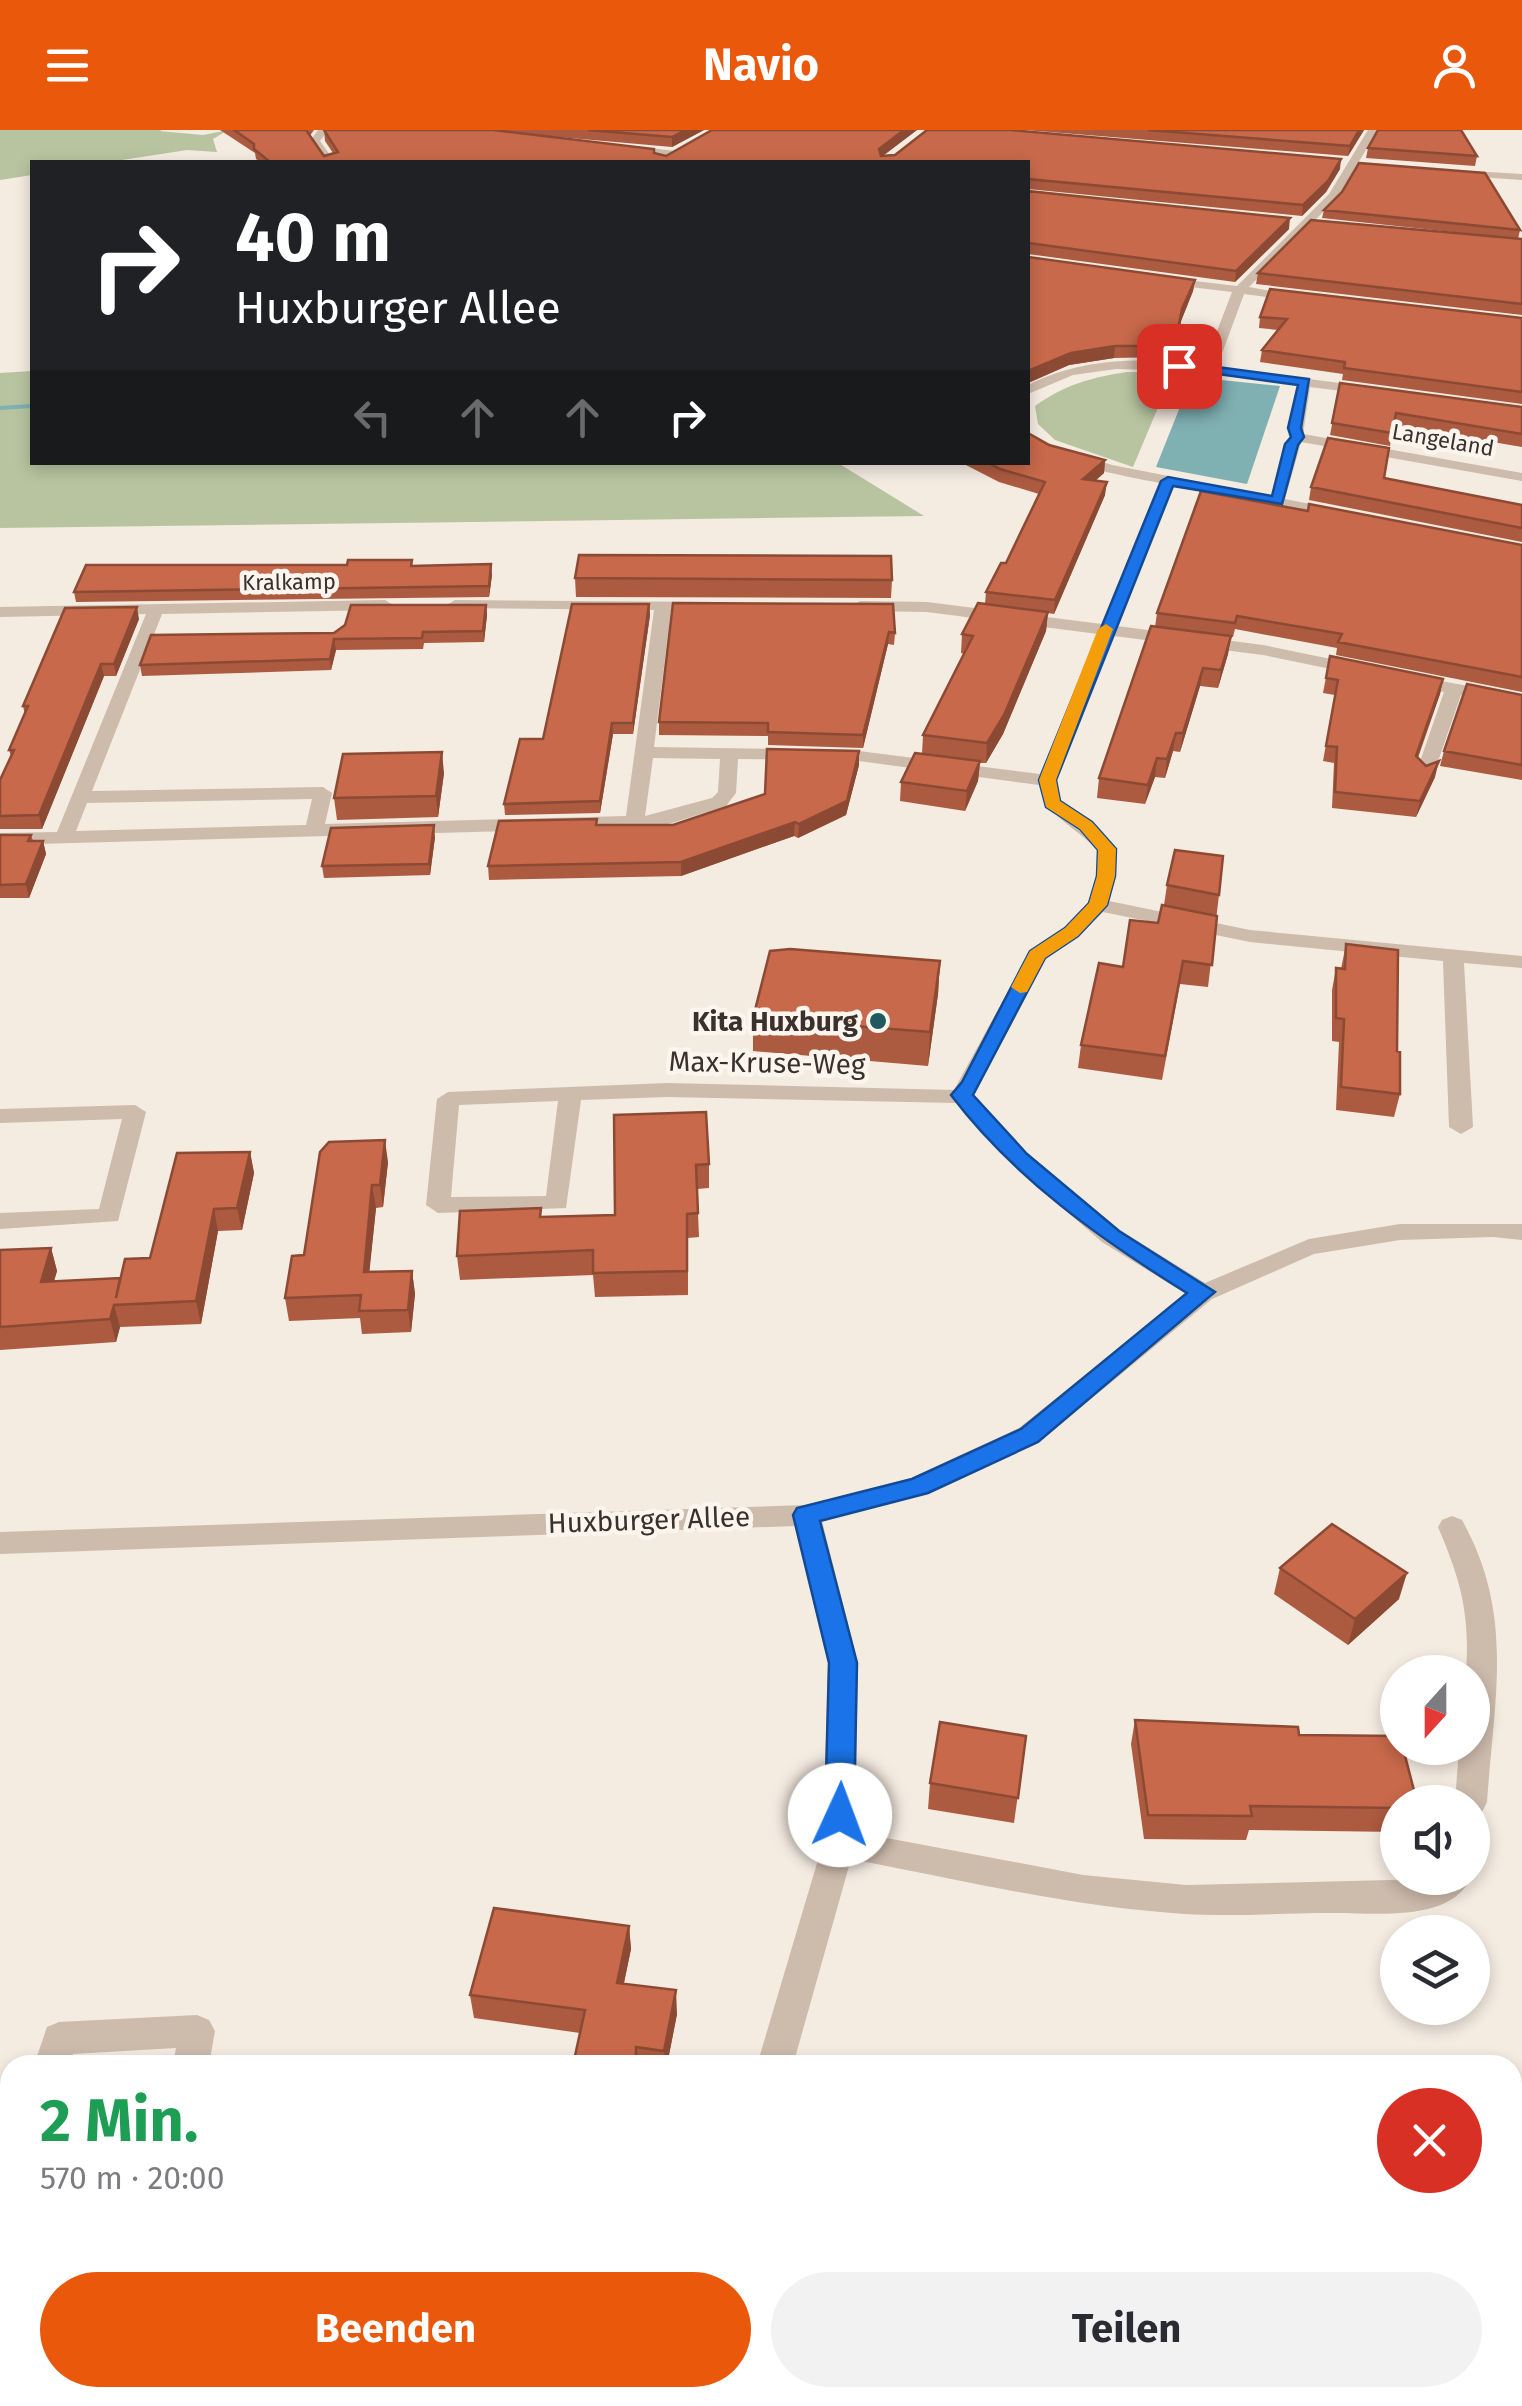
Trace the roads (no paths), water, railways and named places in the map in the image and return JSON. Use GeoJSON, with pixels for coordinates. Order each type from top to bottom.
{"type":"FeatureCollection","features":[{"type":"Feature","properties":{"kind":"street"},"geometry":{"type":"LineString","coordinates":[[322,130],[315,141],[329,160]]}},
{"type":"Feature","properties":{"kind":"street"},"geometry":{"type":"LineString","coordinates":[[1208,370],[1239,290],[1333,196],[1349,164],[1373,133]]}},
{"type":"Feature","properties":{"kind":"street"},"geometry":{"type":"LineString","coordinates":[[598,146],[676,154]]}},
{"type":"Feature","properties":{"kind":"street"},"geometry":{"type":"LineString","coordinates":[[663,160],[690,146]]}},
{"type":"Feature","properties":{"kind":"street"},"geometry":{"type":"LineString","coordinates":[[1349,164],[1374,166]]}},
{"type":"Feature","properties":{"kind":"street"},"geometry":{"type":"LineString","coordinates":[[1431,171],[1522,176]]}},
{"type":"Feature","properties":{"kind":"street"},"geometry":{"type":"LineString","coordinates":[[1279,222],[1322,228]]}},
{"type":"Feature","properties":{"kind":"street"},"geometry":{"type":"LineString","coordinates":[[1157,278],[1312,299]]}},
{"type":"Feature","properties":{"kind":"street","name":"Langeland"},"geometry":{"type":"LineString","coordinates":[[1030,389],[1058,376],[1096,368],[1154,364],[1381,392]]}},
{"type":"Feature","properties":{"kind":"street"},"geometry":{"type":"LineString","coordinates":[[1277,501],[1297,437],[1295,428],[1304,382]]}},
{"type":"Feature","properties":{"kind":"street"},"geometry":{"type":"LineString","coordinates":[[1030,437],[1077,460],[1352,516]]}},
{"type":"Feature","properties":{"kind":"street","name":"Langeland"},"geometry":{"type":"LineString","coordinates":[[1297,437],[1522,477]]}},
{"type":"Feature","properties":{"kind":"street"},"geometry":{"type":"LineString","coordinates":[[1168,481],[1047,780],[1052,803],[1086,826],[1107,849],[1106,876],[1098,905],[1072,932],[1037,955],[962,1095],[1020,1158],[1111,1236],[1203,1292]]}},
{"type":"Feature","properties":{"kind":"street","name":"Kralkamp"},"geometry":{"type":"LineString","coordinates":[[0,612],[156,609],[342,613],[400,605]]}},
{"type":"Feature","properties":{"kind":"street"},"geometry":{"type":"LineString","coordinates":[[438,605],[719,605]]}},
{"type":"Feature","properties":{"kind":"street"},"geometry":{"type":"LineString","coordinates":[[635,823],[663,605]]}},
{"type":"Feature","properties":{"kind":"street"},"geometry":{"type":"LineString","coordinates":[[832,606],[926,607],[1262,650],[1378,673]]}},
{"type":"Feature","properties":{"kind":"street"},"geometry":{"type":"LineString","coordinates":[[64,837],[155,637],[156,609]]}},
{"type":"Feature","properties":{"kind":"street"},"geometry":{"type":"LineString","coordinates":[[1397,677],[1522,701]]}},
{"type":"Feature","properties":{"kind":"street"},"geometry":{"type":"LineString","coordinates":[[1424,773],[1454,689]]}},
{"type":"Feature","properties":{"kind":"street"},"geometry":{"type":"LineString","coordinates":[[646,752],[850,754],[1047,780]]}},
{"type":"Feature","properties":{"kind":"street"},"geometry":{"type":"LineString","coordinates":[[0,839],[659,821],[719,802],[727,793],[730,754]]}},
{"type":"Feature","properties":{"kind":"street"},"geometry":{"type":"LineString","coordinates":[[80,797],[323,793],[314,831]]}},
{"type":"Feature","properties":{"kind":"street"},"geometry":{"type":"LineString","coordinates":[[1098,905],[1250,936],[1522,962]]}},
{"type":"Feature","properties":{"kind":"street"},"geometry":{"type":"LineString","coordinates":[[1454,957],[1461,1127]]}},
{"type":"Feature","properties":{"kind":"street","name":"Max-Kruse-Weg"},"geometry":{"type":"LineString","coordinates":[[570,1094],[557,1202],[438,1205],[448,1099],[570,1094],[668,1090],[946,1098],[962,1095]]}},
{"type":"Feature","properties":{"kind":"street"},"geometry":{"type":"LineString","coordinates":[[0,1116],[135,1112],[109,1216],[0,1221]]}},
{"type":"Feature","properties":{"kind":"street","name":"Huxburger Allee"},"geometry":{"type":"LineString","coordinates":[[0,1543],[806,1515],[919,1486],[1030,1436],[1203,1292],[1308,1247],[1400,1232],[1522,1232]]}},
{"type":"Feature","properties":{"kind":"street"},"geometry":{"type":"LineString","coordinates":[[778,2055],[838,1843],[843,1663],[806,1515]]}},
{"type":"Feature","properties":{"kind":"street"},"geometry":{"type":"LineString","coordinates":[[1452,1526],[1475,1580],[1484,1628],[1472,1785]]}},
{"type":"Feature","properties":{"kind":"street"},"geometry":{"type":"LineString","coordinates":[[838,1843],[1083,1889],[1186,1900],[1413,1895]]}},
{"type":"Feature","properties":{"kind":"street"},"geometry":{"type":"LineString","coordinates":[[55,2055],[59,2038],[197,2031],[193,2055]]}},
{"type":"Feature","properties":{"kind":"water"},"geometry":{"type":"Polygon","coordinates":[[[1192,377],[1280,386],[1247,484],[1156,467],[1192,377]]]}},
{"type":"Feature","properties":{"kind":"waterway"},"geometry":{"type":"LineString","coordinates":[[0,408],[30,406]]}},
{"type":"Feature","properties":{"kind":"place","name":"Kita Huxburg"},"geometry":{"type":"Point","coordinates":[878,1021]}}]}
